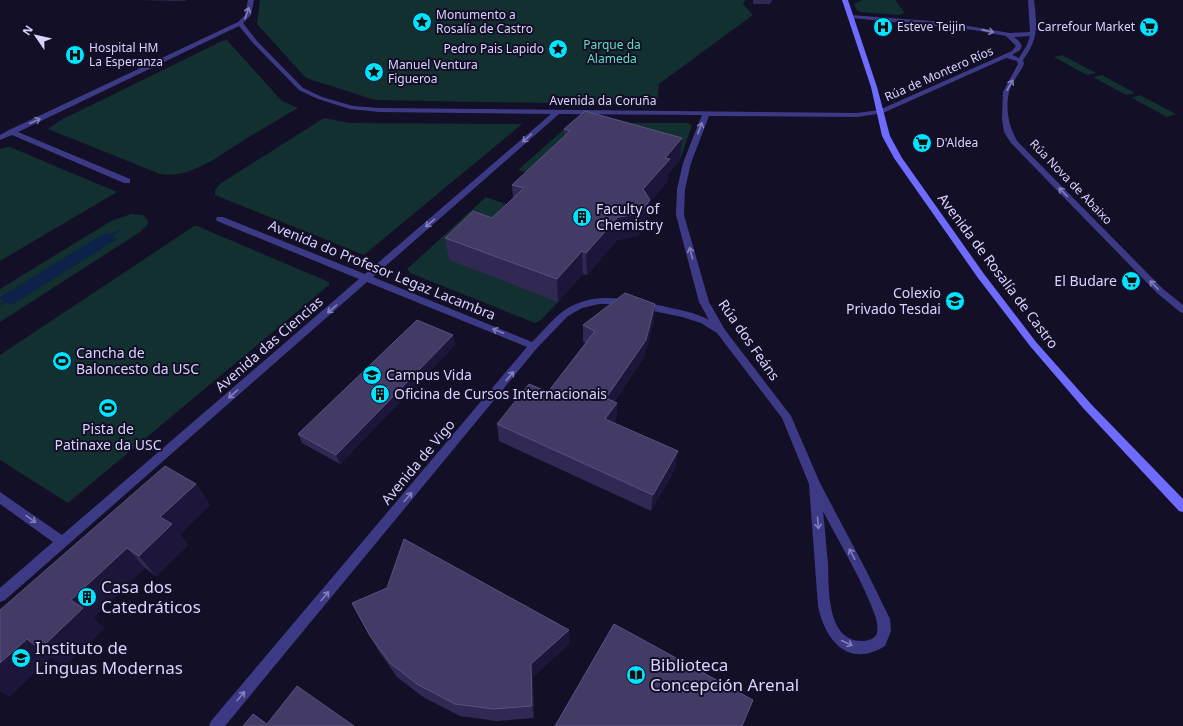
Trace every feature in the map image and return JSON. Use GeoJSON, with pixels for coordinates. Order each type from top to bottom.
{"type":"FeatureCollection","features":[{"type":"Feature","properties":{"kind":"street"},"geometry":{"type":"LineString","coordinates":[[0,138],[240,23],[248,15],[251,0]]}},
{"type":"Feature","properties":{"kind":"street","name":"Avenida de Rosalía de Castro"},"geometry":{"type":"LineString","coordinates":[[845,0],[852,16],[881,112],[886,136],[898,158],[1018,326],[1098,418],[1183,507]]}},
{"type":"Feature","properties":{"kind":"street"},"geometry":{"type":"LineString","coordinates":[[1007,56],[1020,60],[1030,47],[1034,33],[1031,0]]}},
{"type":"Feature","properties":{"kind":"street"},"geometry":{"type":"LineString","coordinates":[[852,16],[974,28],[1009,36],[1022,36],[1034,33]]}},
{"type":"Feature","properties":{"kind":"street"},"geometry":{"type":"LineString","coordinates":[[142,64],[155,62],[231,25],[240,23]]}},
{"type":"Feature","properties":{"kind":"street","name":"Avenida da Coruña"},"geometry":{"type":"LineString","coordinates":[[240,23],[254,42],[295,85],[307,93],[352,108],[373,110],[847,115],[881,112]]}},
{"type":"Feature","properties":{"kind":"street"},"geometry":{"type":"LineString","coordinates":[[1007,56],[1018,50],[1019,46],[1017,42],[1009,36]]}},
{"type":"Feature","properties":{"kind":"street","name":"Rúa de Montero Ríos"},"geometry":{"type":"LineString","coordinates":[[881,112],[1007,56]]}},
{"type":"Feature","properties":{"kind":"street","name":"Rúa Nova de Abaixo"},"geometry":{"type":"LineString","coordinates":[[1020,60],[1019,68],[1006,92],[1004,119],[1008,132],[1015,143],[1160,291],[1183,310]]}},
{"type":"Feature","properties":{"kind":"street","name":"Avenida das Ciencias"},"geometry":{"type":"LineString","coordinates":[[0,596],[557,112]]}},
{"type":"Feature","properties":{"kind":"street","name":"Rúa dos Feáns"},"geometry":{"type":"LineString","coordinates":[[706,113],[684,176],[681,189],[680,215],[704,302],[721,332],[786,416],[815,484],[863,576],[883,620],[884,631],[880,641],[866,649],[842,642],[834,632],[823,603],[822,562],[815,484]]}},
{"type":"Feature","properties":{"kind":"street"},"geometry":{"type":"LineString","coordinates":[[12,132],[126,181]]}},
{"type":"Feature","properties":{"kind":"street","name":"Avenida do Profesor Legaz Lacambra"},"geometry":{"type":"LineString","coordinates":[[220,219],[534,346]]}},
{"type":"Feature","properties":{"kind":"street","name":"Avenida de Vigo"},"geometry":{"type":"LineString","coordinates":[[216,726],[534,346],[565,314],[579,306],[599,301],[620,301],[684,314],[704,321],[721,332]]}},
{"type":"Feature","properties":{"kind":"street"},"geometry":{"type":"LineString","coordinates":[[684,314],[693,313],[704,302]]}},
{"type":"Feature","properties":{"kind":"street"},"geometry":{"type":"LineString","coordinates":[[0,497],[62,542]]}},
{"type":"Feature","properties":{"kind":"green space","name":"Parque da Alameda"},"geometry":{"type":"Polygon","coordinates":[[[260,0],[745,0],[743,4],[753,15],[659,84],[657,105],[375,100],[306,78],[257,24],[260,0]]]}},
{"type":"Feature","properties":{"kind":"green space"},"geometry":{"type":"Polygon","coordinates":[[[862,0],[895,0],[905,13],[898,15],[860,12],[854,4],[862,0]]]}},
{"type":"Feature","properties":{"kind":"green space"},"geometry":{"type":"Polygon","coordinates":[[[227,40],[282,101],[298,108],[205,164],[183,173],[172,175],[160,174],[48,129],[61,120],[222,41],[227,40]]]}},
{"type":"Feature","properties":{"kind":"green space"},"geometry":{"type":"Polygon","coordinates":[[[1062,55],[1096,73],[1087,75],[1054,57],[1062,55]]]}},
{"type":"Feature","properties":{"kind":"green space"},"geometry":{"type":"Polygon","coordinates":[[[1102,75],[1135,93],[1126,95],[1093,77],[1102,75]]]}},
{"type":"Feature","properties":{"kind":"green space"},"geometry":{"type":"Polygon","coordinates":[[[1140,95],[1176,114],[1167,117],[1132,98],[1140,95]]]}},
{"type":"Feature","properties":{"kind":"green space"},"geometry":{"type":"Polygon","coordinates":[[[324,118],[350,123],[522,124],[364,255],[215,195],[215,190],[221,183],[324,118]]]}},
{"type":"Feature","properties":{"kind":"green space"},"geometry":{"type":"Polygon","coordinates":[[[571,123],[688,123],[692,125],[680,160],[585,132],[556,181],[518,170],[571,123]]]}},
{"type":"Feature","properties":{"kind":"green space"},"geometry":{"type":"Polygon","coordinates":[[[7,147],[117,192],[0,261],[0,149],[7,147]]]}},
{"type":"Feature","properties":{"kind":"green space"},"geometry":{"type":"Polygon","coordinates":[[[486,197],[525,211],[558,302],[541,320],[535,323],[410,273],[407,269],[486,197]]]}},
{"type":"Feature","properties":{"kind":"green space"},"geometry":{"type":"Polygon","coordinates":[[[131,214],[143,215],[148,220],[148,224],[140,232],[0,322],[0,289],[111,221],[131,214]]]}},
{"type":"Feature","properties":{"kind":"green space"},"geometry":{"type":"Polygon","coordinates":[[[194,226],[329,282],[329,285],[68,503],[0,460],[0,355],[194,226]]]}},
{"type":"Feature","properties":{"kind":"water"},"geometry":{"type":"Polygon","coordinates":[[[119,229],[121,230],[112,236],[117,239],[12,305],[6,302],[0,306],[0,304],[4,301],[0,299],[0,297],[105,233],[110,235],[119,229]]]}},
{"type":"Feature","properties":{"kind":"building","name":"Faculty of Chemistry"},"geometry":{"type":"Polygon","coordinates":[[[585,111],[682,138],[665,158],[670,159],[643,189],[650,200],[639,214],[618,217],[586,253],[582,251],[557,279],[445,238],[473,211],[492,218],[524,188],[512,185],[570,131],[564,129],[585,111]]]}},
{"type":"Feature","properties":{"kind":"building"},"geometry":{"type":"Polygon","coordinates":[[[625,293],[655,304],[646,340],[606,398],[617,403],[605,419],[678,451],[653,495],[497,424],[529,384],[548,392],[595,331],[583,325],[625,293]]]}},
{"type":"Feature","properties":{"kind":"building","name":"Oficina de Cursos Internacionais"},"geometry":{"type":"Polygon","coordinates":[[[417,320],[453,335],[336,455],[298,434],[417,320]]]}},
{"type":"Feature","properties":{"kind":"building"},"geometry":{"type":"Polygon","coordinates":[[[165,466],[196,484],[160,517],[172,524],[139,556],[127,548],[71,600],[83,608],[40,649],[27,639],[0,663],[0,610],[165,466]]]}},
{"type":"Feature","properties":{"kind":"building"},"geometry":{"type":"Polygon","coordinates":[[[404,539],[569,630],[531,664],[532,706],[493,709],[455,704],[417,684],[390,663],[370,636],[352,603],[387,588],[404,539]]]}},
{"type":"Feature","properties":{"kind":"building","name":"Biblioteca Concepción Arenal"},"geometry":{"type":"Polygon","coordinates":[[[614,624],[753,700],[742,726],[555,726],[614,624]]]}},
{"type":"Feature","properties":{"kind":"building"},"geometry":{"type":"Polygon","coordinates":[[[297,686],[354,726],[243,726],[253,714],[267,724],[297,686]]]}},
{"type":"Feature","properties":{"kind":"place","name":"Monumento a Rosalía de Castro"},"geometry":{"type":"Point","coordinates":[422,22]}},
{"type":"Feature","properties":{"kind":"place","name":"Esteve Teijin"},"geometry":{"type":"Point","coordinates":[883,27]}},
{"type":"Feature","properties":{"kind":"place","name":"Carrefour Market"},"geometry":{"type":"Point","coordinates":[1149,27]}},
{"type":"Feature","properties":{"kind":"place","name":"Pedro Pais Lapido"},"geometry":{"type":"Point","coordinates":[558,49]}},
{"type":"Feature","properties":{"kind":"place","name":"Hospital HM La Esperanza"},"geometry":{"type":"Point","coordinates":[75,55]}},
{"type":"Feature","properties":{"kind":"place","name":"Manuel Ventura Figueroa"},"geometry":{"type":"Point","coordinates":[374,72]}},
{"type":"Feature","properties":{"kind":"place","name":"D'Aldea"},"geometry":{"type":"Point","coordinates":[922,143]}},
{"type":"Feature","properties":{"kind":"place","name":"Faculty of Chemistry"},"geometry":{"type":"Point","coordinates":[582,217]}},
{"type":"Feature","properties":{"kind":"place","name":"El Budare"},"geometry":{"type":"Point","coordinates":[1131,281]}},
{"type":"Feature","properties":{"kind":"place","name":"Colexio Privado Tesdai"},"geometry":{"type":"Point","coordinates":[955,301]}},
{"type":"Feature","properties":{"kind":"place","name":"Cancha de Baloncesto da USC"},"geometry":{"type":"Point","coordinates":[62,361]}},
{"type":"Feature","properties":{"kind":"place","name":"Campus Vida"},"geometry":{"type":"Point","coordinates":[372,375]}},
{"type":"Feature","properties":{"kind":"place","name":"Oficina de Cursos Internacionais"},"geometry":{"type":"Point","coordinates":[380,394]}},
{"type":"Feature","properties":{"kind":"place","name":"Pista de Patinaxe da USC"},"geometry":{"type":"Point","coordinates":[108,408]}},
{"type":"Feature","properties":{"kind":"place","name":"Casa dos Catedráticos"},"geometry":{"type":"Point","coordinates":[87,597]}},
{"type":"Feature","properties":{"kind":"place","name":"Instituto de Linguas Modernas"},"geometry":{"type":"Point","coordinates":[21,658]}},
{"type":"Feature","properties":{"kind":"place","name":"Biblioteca Concepción Arenal"},"geometry":{"type":"Point","coordinates":[636,675]}}]}
